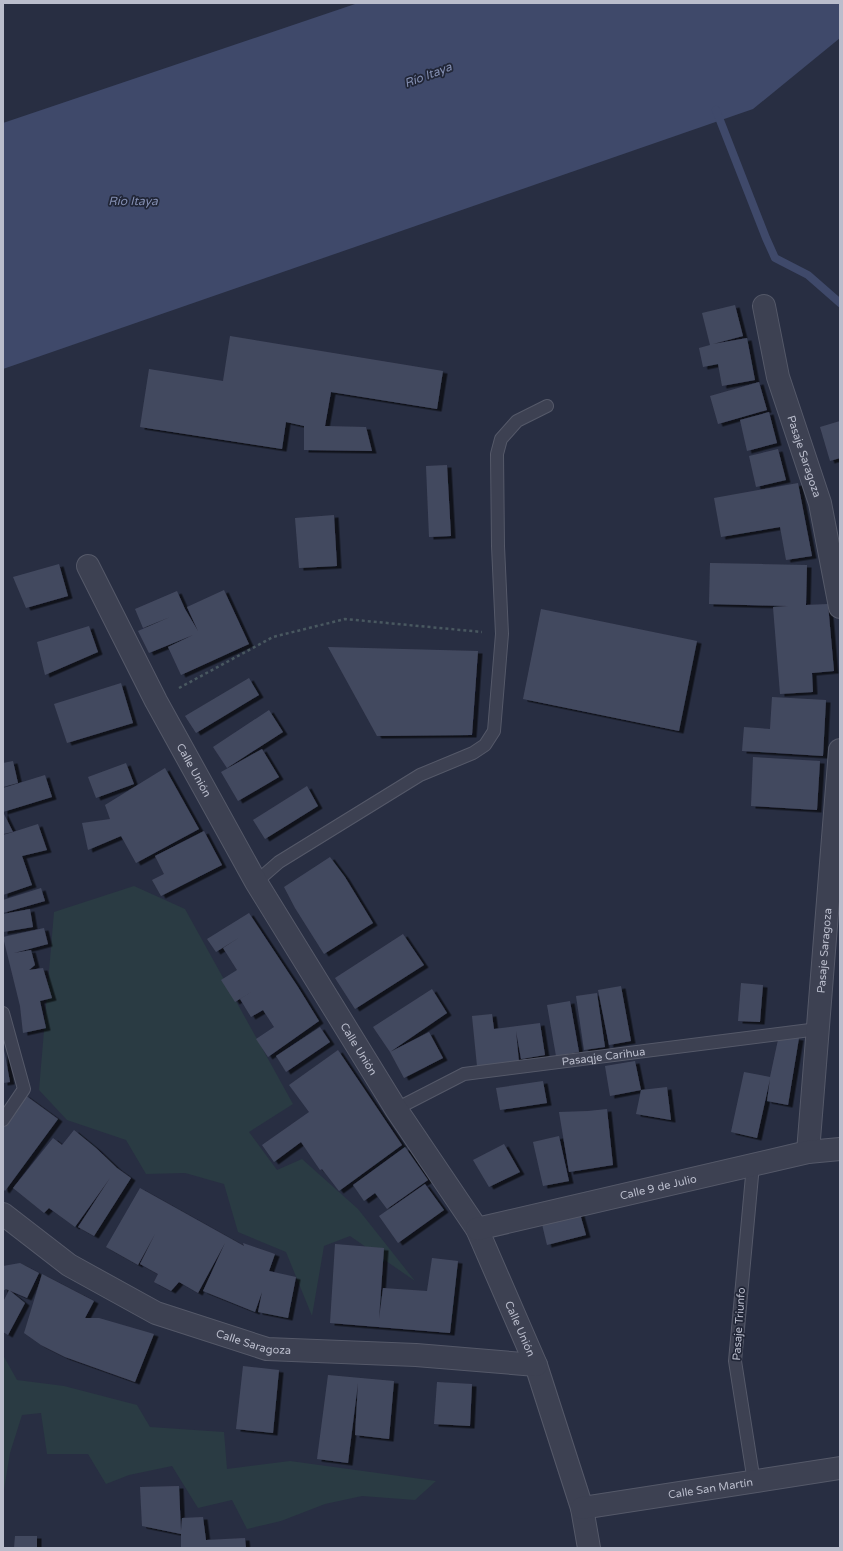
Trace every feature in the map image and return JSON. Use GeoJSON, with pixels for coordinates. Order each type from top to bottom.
{"type":"FeatureCollection","features":[{"type":"Feature","properties":{"kind":"street","name":"Pasaje Saragoza"},"geometry":{"type":"LineString","coordinates":[[764,306],[778,377],[820,503],[840,607]]}},
{"type":"Feature","properties":{"kind":"street","name":"Calle Unión"},"geometry":{"type":"LineString","coordinates":[[88,566],[156,701],[256,882],[396,1109],[476,1229],[536,1365],[582,1508],[589,1548]]}},
{"type":"Feature","properties":{"kind":"street","name":"Pasaje Saragoza"},"geometry":{"type":"LineString","coordinates":[[808,1152],[840,750]]}},
{"type":"Feature","properties":{"kind":"street","name":"Calle 9 de Julio"},"geometry":{"type":"LineString","coordinates":[[476,1229],[808,1152],[840,1148]]}},
{"type":"Feature","properties":{"kind":"street","name":"Calle Saragoza"},"geometry":{"type":"LineString","coordinates":[[3,1214],[69,1265],[156,1313],[267,1349],[416,1355],[536,1365]]}},
{"type":"Feature","properties":{"kind":"street","name":"Calle San Martín"},"geometry":{"type":"LineString","coordinates":[[582,1508],[840,1468]]}},
{"type":"Feature","properties":{"kind":"lane"},"geometry":{"type":"LineString","coordinates":[[256,882],[278,862],[420,775],[473,753],[485,745],[494,731],[502,634],[498,546],[497,454],[501,439],[517,421],[547,406]]}},
{"type":"Feature","properties":{"kind":"lane"},"geometry":{"type":"LineString","coordinates":[[3,1013],[24,1089],[3,1120]]}},
{"type":"Feature","properties":{"kind":"lane","name":"Pasaqje Carihua"},"geometry":{"type":"LineString","coordinates":[[396,1109],[464,1074],[818,1029]]}},
{"type":"Feature","properties":{"kind":"lane","name":"Pasaje Triunfo"},"geometry":{"type":"LineString","coordinates":[[753,1165],[735,1361],[754,1482]]}},
{"type":"Feature","properties":{"kind":"path"},"geometry":{"type":"LineString","coordinates":[[156,701],[273,637],[345,619],[502,634]]}},
{"type":"Feature","properties":{"kind":"shaded area"},"geometry":{"type":"Polygon","coordinates":[[[134,886],[185,909],[293,1104],[249,1132],[277,1170],[302,1159],[358,1209],[415,1281],[350,1236],[324,1246],[312,1316],[286,1252],[238,1232],[224,1184],[185,1173],[146,1174],[126,1140],[67,1120],[39,1090],[54,912],[134,886]]]}},
{"type":"Feature","properties":{"kind":"shaded area"},"geometry":{"type":"Polygon","coordinates":[[[3,1355],[17,1380],[64,1386],[137,1405],[150,1427],[224,1432],[227,1469],[290,1461],[436,1481],[415,1500],[362,1496],[325,1504],[281,1521],[247,1529],[232,1500],[198,1508],[172,1466],[129,1475],[106,1484],[88,1454],[47,1454],[41,1413],[22,1415],[10,1453],[3,1496],[3,1355]]]}},
{"type":"Feature","properties":{"kind":"water","name":"Río Itaya"},"geometry":{"type":"Polygon","coordinates":[[[358,3],[840,3],[840,38],[753,109],[3,369],[3,123],[358,3]]]}},
{"type":"Feature","properties":{"kind":"building"},"geometry":{"type":"Polygon","coordinates":[[[735,305],[743,336],[713,344],[747,338],[755,380],[722,386],[718,364],[703,367],[699,348],[710,345],[702,313],[735,305]]]}},
{"type":"Feature","properties":{"kind":"building"},"geometry":{"type":"Polygon","coordinates":[[[230,336],[443,371],[437,409],[331,392],[325,426],[366,427],[372,451],[304,450],[304,426],[286,422],[282,449],[140,427],[149,369],[223,381],[230,336]]]}},
{"type":"Feature","properties":{"kind":"building"},"geometry":{"type":"Polygon","coordinates":[[[759,382],[767,410],[718,424],[710,396],[759,382]]]}},
{"type":"Feature","properties":{"kind":"building"},"geometry":{"type":"Polygon","coordinates":[[[769,412],[777,443],[747,451],[740,420],[769,412]]]}},
{"type":"Feature","properties":{"kind":"building"},"geometry":{"type":"Polygon","coordinates":[[[840,421],[840,458],[830,461],[820,427],[840,421]]]}},
{"type":"Feature","properties":{"kind":"building"},"geometry":{"type":"Polygon","coordinates":[[[778,449],[786,480],[756,487],[749,456],[778,449]]]}},
{"type":"Feature","properties":{"kind":"building"},"geometry":{"type":"Polygon","coordinates":[[[447,465],[451,536],[429,537],[426,466],[447,465]]]}},
{"type":"Feature","properties":{"kind":"building"},"geometry":{"type":"Polygon","coordinates":[[[798,483],[812,556],[786,560],[780,527],[721,537],[714,498],[798,483]]]}},
{"type":"Feature","properties":{"kind":"building"},"geometry":{"type":"Polygon","coordinates":[[[334,515],[337,566],[299,568],[295,518],[334,515]]]}},
{"type":"Feature","properties":{"kind":"building"},"geometry":{"type":"Polygon","coordinates":[[[710,563],[807,565],[806,605],[828,604],[834,671],[812,673],[813,692],[780,694],[773,607],[788,606],[709,604],[710,563]]]}},
{"type":"Feature","properties":{"kind":"building"},"geometry":{"type":"Polygon","coordinates":[[[59,564],[68,596],[26,608],[13,577],[59,564]]]}},
{"type":"Feature","properties":{"kind":"building"},"geometry":{"type":"Polygon","coordinates":[[[224,590],[249,644],[181,675],[168,647],[193,635],[149,653],[138,631],[170,617],[143,628],[135,609],[177,591],[185,609],[198,631],[187,607],[224,590]]]}},
{"type":"Feature","properties":{"kind":"building"},"geometry":{"type":"Polygon","coordinates":[[[541,609],[697,641],[679,731],[523,699],[541,609]]]}},
{"type":"Feature","properties":{"kind":"building"},"geometry":{"type":"Polygon","coordinates":[[[89,626],[98,652],[45,675],[37,642],[89,626]]]}},
{"type":"Feature","properties":{"kind":"building"},"geometry":{"type":"Polygon","coordinates":[[[328,647],[478,651],[472,735],[377,736],[328,647]]]}},
{"type":"Feature","properties":{"kind":"building"},"geometry":{"type":"Polygon","coordinates":[[[249,678],[259,695],[196,733],[185,716],[249,678]]]}},
{"type":"Feature","properties":{"kind":"building"},"geometry":{"type":"Polygon","coordinates":[[[121,683],[133,723],[67,743],[54,704],[121,683]]]}},
{"type":"Feature","properties":{"kind":"building"},"geometry":{"type":"Polygon","coordinates":[[[772,697],[826,700],[823,756],[742,751],[744,727],[770,729],[772,697]]]}},
{"type":"Feature","properties":{"kind":"building"},"geometry":{"type":"Polygon","coordinates":[[[269,710],[283,732],[227,768],[213,747],[269,710]]]}},
{"type":"Feature","properties":{"kind":"building"},"geometry":{"type":"Polygon","coordinates":[[[262,749],[279,777],[238,801],[221,772],[262,749]]]}},
{"type":"Feature","properties":{"kind":"building"},"geometry":{"type":"Polygon","coordinates":[[[753,757],[820,761],[817,810],[751,806],[753,757]]]}},
{"type":"Feature","properties":{"kind":"building"},"geometry":{"type":"Polygon","coordinates":[[[13,761],[18,783],[3,787],[3,763],[13,761]]]}},
{"type":"Feature","properties":{"kind":"building"},"geometry":{"type":"Polygon","coordinates":[[[126,763],[134,784],[96,798],[88,777],[126,763]]]}},
{"type":"Feature","properties":{"kind":"building"},"geometry":{"type":"Polygon","coordinates":[[[165,768],[199,829],[136,863],[121,836],[88,850],[82,823],[110,819],[105,805],[165,768]]]}},
{"type":"Feature","properties":{"kind":"building"},"geometry":{"type":"Polygon","coordinates":[[[45,775],[52,797],[3,812],[3,788],[45,775]]]}},
{"type":"Feature","properties":{"kind":"building"},"geometry":{"type":"Polygon","coordinates":[[[307,786],[318,806],[265,839],[253,820],[307,786]]]}},
{"type":"Feature","properties":{"kind":"building"},"geometry":{"type":"Polygon","coordinates":[[[3,812],[13,832],[3,834],[3,812]]]}},
{"type":"Feature","properties":{"kind":"building"},"geometry":{"type":"Polygon","coordinates":[[[38,824],[47,850],[22,856],[32,885],[3,895],[3,835],[38,824]]]}},
{"type":"Feature","properties":{"kind":"building"},"geometry":{"type":"Polygon","coordinates":[[[204,831],[222,865],[161,896],[152,880],[164,874],[155,856],[204,831]]]}},
{"type":"Feature","properties":{"kind":"building"},"geometry":{"type":"Polygon","coordinates":[[[330,857],[345,877],[373,923],[324,954],[295,908],[284,887],[330,857]]]}},
{"type":"Feature","properties":{"kind":"building"},"geometry":{"type":"Polygon","coordinates":[[[41,888],[45,901],[3,913],[3,900],[41,888]]]}},
{"type":"Feature","properties":{"kind":"building"},"geometry":{"type":"Polygon","coordinates":[[[30,909],[33,927],[3,932],[3,914],[30,909]]]}},
{"type":"Feature","properties":{"kind":"building"},"geometry":{"type":"Polygon","coordinates":[[[249,913],[319,1021],[268,1057],[256,1039],[274,1027],[263,1010],[251,1017],[240,999],[259,987],[235,1002],[221,980],[237,970],[223,948],[240,937],[216,952],[207,939],[249,913]]]}},
{"type":"Feature","properties":{"kind":"building"},"geometry":{"type":"Polygon","coordinates":[[[44,928],[48,944],[14,953],[31,950],[35,965],[29,970],[43,968],[52,998],[40,1001],[46,1028],[23,1033],[20,1006],[3,937],[44,928]]]}},
{"type":"Feature","properties":{"kind":"building"},"geometry":{"type":"Polygon","coordinates":[[[403,934],[424,965],[355,1009],[335,978],[403,934]]]}},
{"type":"Feature","properties":{"kind":"building"},"geometry":{"type":"Polygon","coordinates":[[[741,983],[763,985],[760,1022],[738,1021],[741,983]]]}},
{"type":"Feature","properties":{"kind":"building"},"geometry":{"type":"Polygon","coordinates":[[[621,986],[631,1041],[609,1045],[598,990],[621,986]]]}},
{"type":"Feature","properties":{"kind":"building"},"geometry":{"type":"Polygon","coordinates":[[[432,989],[447,1013],[390,1052],[373,1027],[432,989]]]}},
{"type":"Feature","properties":{"kind":"building"},"geometry":{"type":"Polygon","coordinates":[[[597,993],[605,1047],[584,1050],[576,996],[597,993]]]}},
{"type":"Feature","properties":{"kind":"building"},"geometry":{"type":"Polygon","coordinates":[[[570,1001],[579,1052],[556,1056],[547,1005],[570,1001]]]}},
{"type":"Feature","properties":{"kind":"building"},"geometry":{"type":"Polygon","coordinates":[[[492,1014],[494,1029],[540,1023],[545,1055],[521,1059],[516,1031],[519,1062],[477,1066],[472,1016],[492,1014]]]}},
{"type":"Feature","properties":{"kind":"building"},"geometry":{"type":"Polygon","coordinates":[[[320,1027],[330,1042],[286,1072],[276,1056],[320,1027]]]}},
{"type":"Feature","properties":{"kind":"building"},"geometry":{"type":"Polygon","coordinates":[[[429,1032],[443,1058],[404,1078],[390,1052],[429,1032]]]}},
{"type":"Feature","properties":{"kind":"building"},"geometry":{"type":"Polygon","coordinates":[[[779,1035],[799,1038],[788,1105],[767,1101],[770,1079],[757,1138],[731,1132],[744,1072],[770,1077],[779,1035]]]}},
{"type":"Feature","properties":{"kind":"building"},"geometry":{"type":"Polygon","coordinates":[[[3,1044],[10,1082],[3,1083],[3,1044]]]}},
{"type":"Feature","properties":{"kind":"building"},"geometry":{"type":"Polygon","coordinates":[[[338,1050],[402,1145],[339,1191],[322,1169],[320,1170],[301,1142],[274,1162],[262,1145],[309,1112],[289,1085],[338,1050]]]}},
{"type":"Feature","properties":{"kind":"building"},"geometry":{"type":"Polygon","coordinates":[[[635,1061],[641,1090],[610,1096],[605,1066],[635,1061]]]}},
{"type":"Feature","properties":{"kind":"building"},"geometry":{"type":"Polygon","coordinates":[[[543,1081],[547,1103],[500,1110],[496,1088],[543,1081]]]}},
{"type":"Feature","properties":{"kind":"building"},"geometry":{"type":"Polygon","coordinates":[[[667,1087],[671,1120],[636,1114],[641,1090],[667,1087]]]}},
{"type":"Feature","properties":{"kind":"building"},"geometry":{"type":"Polygon","coordinates":[[[25,1095],[58,1119],[5,1191],[3,1189],[3,1126],[25,1095]]]}},
{"type":"Feature","properties":{"kind":"building"},"geometry":{"type":"Polygon","coordinates":[[[607,1109],[613,1165],[569,1172],[559,1112],[607,1109]]]}},
{"type":"Feature","properties":{"kind":"building"},"geometry":{"type":"Polygon","coordinates":[[[74,1130],[117,1168],[131,1178],[94,1236],[78,1227],[110,1178],[75,1227],[49,1208],[44,1213],[13,1188],[53,1138],[62,1145],[74,1130]]]}},
{"type":"Feature","properties":{"kind":"building"},"geometry":{"type":"Polygon","coordinates":[[[559,1136],[569,1181],[543,1186],[533,1142],[559,1136]]]}},
{"type":"Feature","properties":{"kind":"building"},"geometry":{"type":"Polygon","coordinates":[[[504,1144],[520,1172],[489,1187],[473,1160],[504,1144]]]}},
{"type":"Feature","properties":{"kind":"building"},"geometry":{"type":"Polygon","coordinates":[[[405,1147],[428,1180],[387,1209],[375,1193],[364,1201],[353,1185],[405,1147]]]}},
{"type":"Feature","properties":{"kind":"building"},"geometry":{"type":"Polygon","coordinates":[[[425,1184],[444,1210],[398,1243],[379,1216],[425,1184]]]}},
{"type":"Feature","properties":{"kind":"building"},"geometry":{"type":"Polygon","coordinates":[[[140,1188],[244,1246],[243,1243],[275,1254],[269,1271],[296,1277],[288,1318],[258,1312],[262,1292],[255,1312],[203,1291],[225,1243],[198,1293],[179,1282],[171,1291],[154,1282],[158,1274],[140,1264],[155,1234],[138,1265],[106,1247],[140,1188]]]}},
{"type":"Feature","properties":{"kind":"building"},"geometry":{"type":"Polygon","coordinates":[[[579,1210],[586,1235],[547,1245],[541,1220],[579,1210]]]}},
{"type":"Feature","properties":{"kind":"building"},"geometry":{"type":"Polygon","coordinates":[[[335,1244],[384,1248],[379,1319],[383,1288],[427,1291],[432,1258],[458,1261],[450,1333],[330,1323],[335,1244]]]}},
{"type":"Feature","properties":{"kind":"building"},"geometry":{"type":"Polygon","coordinates":[[[20,1263],[39,1273],[27,1298],[6,1289],[3,1291],[3,1266],[20,1263]]]}},
{"type":"Feature","properties":{"kind":"building"},"geometry":{"type":"Polygon","coordinates":[[[42,1274],[94,1301],[85,1318],[99,1318],[154,1334],[135,1382],[65,1357],[41,1345],[24,1333],[42,1274]]]}},
{"type":"Feature","properties":{"kind":"building"},"geometry":{"type":"Polygon","coordinates":[[[9,1290],[25,1303],[8,1335],[3,1332],[3,1302],[9,1290]]]}},
{"type":"Feature","properties":{"kind":"building"},"geometry":{"type":"Polygon","coordinates":[[[243,1366],[279,1370],[273,1433],[236,1429],[243,1366]]]}},
{"type":"Feature","properties":{"kind":"building"},"geometry":{"type":"Polygon","coordinates":[[[328,1375],[394,1381],[389,1439],[355,1435],[358,1383],[348,1463],[317,1459],[328,1375]]]}},
{"type":"Feature","properties":{"kind":"building"},"geometry":{"type":"Polygon","coordinates":[[[437,1382],[472,1384],[470,1426],[434,1424],[437,1382]]]}},
{"type":"Feature","properties":{"kind":"building"},"geometry":{"type":"Polygon","coordinates":[[[179,1486],[181,1531],[182,1518],[203,1517],[206,1540],[245,1538],[246,1548],[181,1548],[181,1534],[142,1526],[140,1487],[179,1486]]]}},
{"type":"Feature","properties":{"kind":"building"},"geometry":{"type":"Polygon","coordinates":[[[15,1536],[37,1536],[37,1548],[14,1548],[15,1536]]]}},
{"type":"Feature","properties":{"kind":"waterway"},"geometry":{"type":"LineString","coordinates":[[716,110],[775,258],[808,275],[840,303]]}}]}
